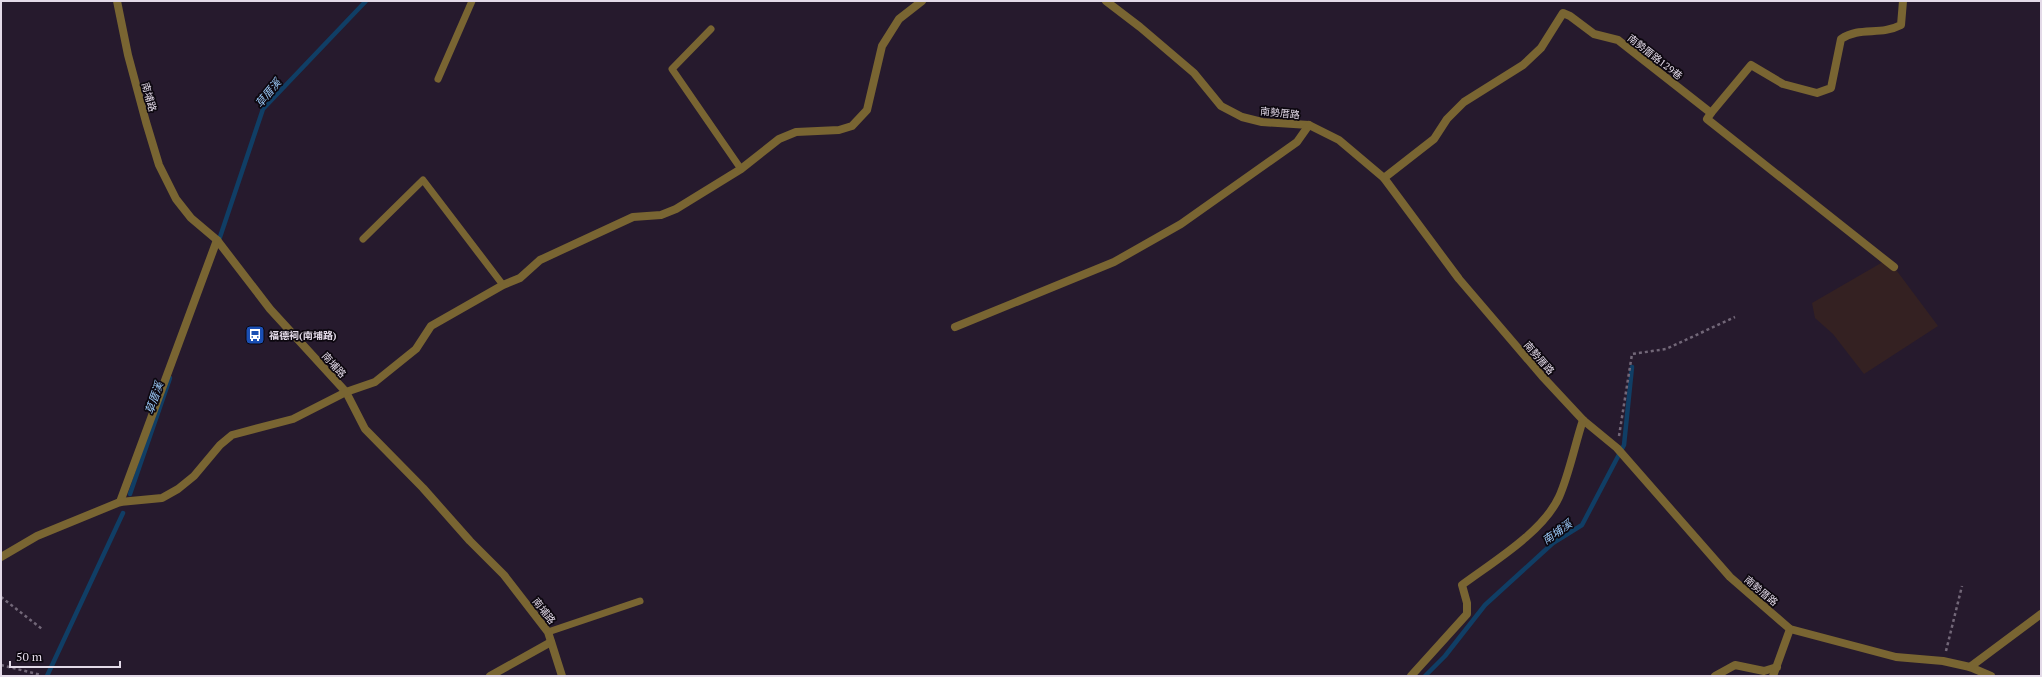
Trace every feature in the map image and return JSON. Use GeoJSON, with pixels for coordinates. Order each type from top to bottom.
{"type":"FeatureCollection","features":[{"type":"Feature","properties":{"kind":"street","name":"南埔路"},"geometry":{"type":"LineString","coordinates":[[117,1],[128,55],[159,165],[176,199],[191,218],[217,240],[270,309],[346,392],[365,429],[423,488],[470,541],[504,575],[548,632],[562,676]]}},
{"type":"Feature","properties":{"kind":"street"},"geometry":{"type":"LineString","coordinates":[[1,557],[37,536],[120,502],[162,498],[178,490],[194,476],[220,445],[232,435],[293,419],[346,392],[376,382],[416,349],[431,326],[520,278],[540,260],[633,217],[661,214],[676,209],[741,169],[779,139],[796,132],[839,130],[852,126],[867,110],[882,46],[900,19],[922,1]]}},
{"type":"Feature","properties":{"kind":"street","name":"南勢厝路"},"geometry":{"type":"LineString","coordinates":[[1106,1],[1140,27],[1194,73],[1222,106],[1242,117],[1262,122],[1309,126],[1339,140],[1384,178],[1458,279],[1542,376],[1583,420],[1617,448],[1730,577],[1790,629],[1896,657],[1943,661],[1970,667],[1991,676]]}},
{"type":"Feature","properties":{"kind":"street"},"geometry":{"type":"LineString","coordinates":[[1894,267],[1707,119],[1751,65],[1783,84],[1817,93],[1830,88],[1841,39],[1850,32],[1892,30],[1901,25],[1903,1]]}},
{"type":"Feature","properties":{"kind":"street","name":"南勢厝路129巷"},"geometry":{"type":"LineString","coordinates":[[1384,178],[1434,139],[1447,119],[1464,102],[1523,65],[1541,48],[1563,13],[1570,16],[1594,34],[1618,40],[1712,113]]}},
{"type":"Feature","properties":{"kind":"street"},"geometry":{"type":"LineString","coordinates":[[955,327],[1114,262],[1181,224],[1298,142],[1309,126]]}},
{"type":"Feature","properties":{"kind":"street"},"geometry":{"type":"LineString","coordinates":[[120,502],[217,240]]}},
{"type":"Feature","properties":{"kind":"street"},"geometry":{"type":"LineString","coordinates":[[1411,676],[1468,614],[1467,603],[1462,585],[1536,529],[1547,516],[1559,497],[1583,420]]}},
{"type":"Feature","properties":{"kind":"street"},"geometry":{"type":"LineString","coordinates":[[1970,667],[2041,614]]}},
{"type":"Feature","properties":{"kind":"street"},"geometry":{"type":"LineString","coordinates":[[1773,676],[1790,629]]}},
{"type":"Feature","properties":{"kind":"street"},"geometry":{"type":"LineString","coordinates":[[490,676],[551,642]]}},
{"type":"Feature","properties":{"kind":"street"},"geometry":{"type":"LineString","coordinates":[[1715,676],[1735,665],[1764,671],[1777,667]]}},
{"type":"Feature","properties":{"kind":"lane"},"geometry":{"type":"LineString","coordinates":[[438,79],[472,1]]}},
{"type":"Feature","properties":{"kind":"lane"},"geometry":{"type":"LineString","coordinates":[[711,29],[672,70],[741,169]]}},
{"type":"Feature","properties":{"kind":"lane"},"geometry":{"type":"LineString","coordinates":[[363,239],[423,180],[503,286]]}},
{"type":"Feature","properties":{"kind":"lane"},"geometry":{"type":"LineString","coordinates":[[548,632],[640,601]]}},
{"type":"Feature","properties":{"kind":"path"},"geometry":{"type":"LineString","coordinates":[[1617,448],[1632,354],[1666,349],[1735,316]]}},
{"type":"Feature","properties":{"kind":"path"},"geometry":{"type":"LineString","coordinates":[[1943,661],[1962,586]]}},
{"type":"Feature","properties":{"kind":"path"},"geometry":{"type":"LineString","coordinates":[[1,597],[42,629]]}},
{"type":"Feature","properties":{"kind":"path"},"geometry":{"type":"LineString","coordinates":[[1,665],[41,675]]}},
{"type":"Feature","properties":{"kind":"shaded area"},"geometry":{"type":"Polygon","coordinates":[[[1888,259],[1938,326],[1864,374],[1833,334],[1815,318],[1812,303],[1888,259]]]}},
{"type":"Feature","properties":{"kind":"waterway","name":"草厝溪"},"geometry":{"type":"LineString","coordinates":[[218,243],[263,109],[366,1]]}},
{"type":"Feature","properties":{"kind":"waterway","name":"南埔溪"},"geometry":{"type":"LineString","coordinates":[[1425,676],[1445,656],[1485,605],[1553,543],[1582,525],[1624,445],[1632,367]]}},
{"type":"Feature","properties":{"kind":"waterway","name":"草厝溪"},"geometry":{"type":"LineString","coordinates":[[130,494],[170,378]]}},
{"type":"Feature","properties":{"kind":"waterway","name":"草厝溪"},"geometry":{"type":"LineString","coordinates":[[47,676],[123,513]]}},
{"type":"Feature","properties":{"kind":"place","name":"福德祠(南埔路)"},"geometry":{"type":"Point","coordinates":[255,335]}}]}
